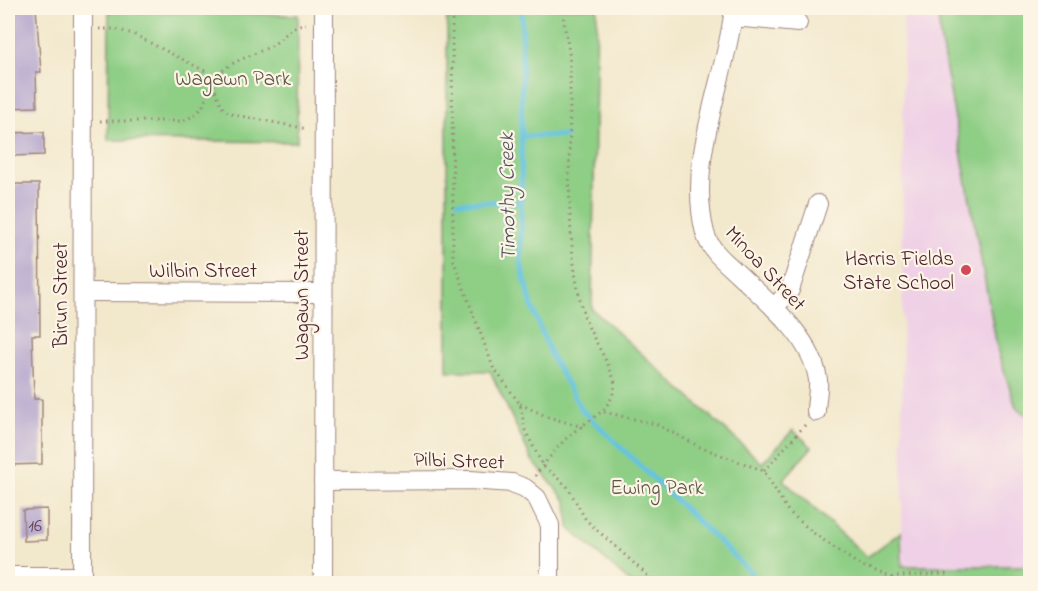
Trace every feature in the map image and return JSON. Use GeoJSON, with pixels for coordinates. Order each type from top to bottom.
{"type":"FeatureCollection","features":[{"type":"Feature","properties":{"kind":"street","name":"Birun Street"},"geometry":{"type":"LineString","coordinates":[[82,580],[83,8]]}},
{"type":"Feature","properties":{"kind":"street"},"geometry":{"type":"LineString","coordinates":[[733,12],[798,23]]}},
{"type":"Feature","properties":{"kind":"street","name":"Minoa Street"},"geometry":{"type":"LineString","coordinates":[[733,12],[707,133],[700,208],[706,236],[715,252],[790,326],[812,364],[818,380],[816,412]]}},
{"type":"Feature","properties":{"kind":"street","name":"Wagawn Street"},"geometry":{"type":"LineString","coordinates":[[323,584],[324,16]]}},
{"type":"Feature","properties":{"kind":"street"},"geometry":{"type":"LineString","coordinates":[[774,308],[790,290],[818,204]]}},
{"type":"Feature","properties":{"kind":"street","name":"Wilbin Street"},"geometry":{"type":"LineString","coordinates":[[83,292],[324,293]]}},
{"type":"Feature","properties":{"kind":"street","name":"Pilbi Street"},"geometry":{"type":"LineString","coordinates":[[323,481],[470,480],[512,483],[525,488],[537,498],[550,525],[550,584]]}},
{"type":"Feature","properties":{"kind":"street"},"geometry":{"type":"LineString","coordinates":[[8,576],[82,580]]}},
{"type":"Feature","properties":{"kind":"path"},"geometry":{"type":"LineString","coordinates":[[452,8],[453,259],[493,367],[520,404],[525,430],[543,466],[567,486],[586,520],[657,584]]}},
{"type":"Feature","properties":{"kind":"path"},"geometry":{"type":"LineString","coordinates":[[525,488],[568,436],[604,412],[614,393],[615,383],[583,311],[575,257],[569,188],[570,46],[563,21],[563,8]]}},
{"type":"Feature","properties":{"kind":"path"},"geometry":{"type":"LineString","coordinates":[[83,121],[182,121],[192,118],[207,102],[212,80],[234,60],[271,46],[299,24],[324,16]]}},
{"type":"Feature","properties":{"kind":"path"},"geometry":{"type":"LineString","coordinates":[[83,28],[115,29],[133,34],[207,72],[223,108],[230,114],[275,125],[324,131]]}},
{"type":"Feature","properties":{"kind":"path"},"geometry":{"type":"LineString","coordinates":[[520,404],[548,417],[583,427]]}},
{"type":"Feature","properties":{"kind":"path"},"geometry":{"type":"LineString","coordinates":[[604,412],[656,424],[700,447],[764,471],[788,511],[816,535],[858,564],[895,576],[909,584]]}},
{"type":"Feature","properties":{"kind":"path"},"geometry":{"type":"LineString","coordinates":[[764,471],[816,412]]}},
{"type":"Feature","properties":{"kind":"path"},"geometry":{"type":"LineString","coordinates":[[895,576],[947,574],[943,584]]}},
{"type":"Feature","properties":{"kind":"shaded area","name":"Harris Fields State School"},"geometry":{"type":"Polygon","coordinates":[[[903,8],[1030,8],[1030,566],[902,566],[903,8]]]}},
{"type":"Feature","properties":{"kind":"green space","name":"Ewing Park"},"geometry":{"type":"Polygon","coordinates":[[[447,8],[597,8],[592,309],[762,463],[793,430],[812,447],[783,480],[867,557],[901,532],[902,566],[1030,566],[1030,583],[631,583],[569,528],[567,502],[532,460],[490,371],[447,371],[447,8]]]}},
{"type":"Feature","properties":{"kind":"green space"},"geometry":{"type":"Polygon","coordinates":[[[938,8],[1030,8],[1030,418],[1016,407],[998,352],[940,37],[938,8]]]}},
{"type":"Feature","properties":{"kind":"green space","name":"Wagawn Park"},"geometry":{"type":"Polygon","coordinates":[[[109,11],[298,15],[297,142],[108,140],[109,11]]]}},
{"type":"Feature","properties":{"kind":"building"},"geometry":{"type":"Polygon","coordinates":[[[8,8],[36,8],[41,72],[36,72],[37,107],[8,108],[8,8]]]}},
{"type":"Feature","properties":{"kind":"building"},"geometry":{"type":"Polygon","coordinates":[[[44,132],[44,155],[8,156],[8,133],[44,132]]]}},
{"type":"Feature","properties":{"kind":"building"},"geometry":{"type":"Polygon","coordinates":[[[8,184],[39,184],[40,335],[32,335],[34,399],[42,399],[42,464],[8,465],[8,313],[14,313],[13,247],[8,247],[8,184]]]}},
{"type":"Feature","properties":{"kind":"building"},"geometry":{"type":"Polygon","coordinates":[[[47,509],[47,540],[24,541],[23,510],[47,509]]]}},
{"type":"Feature","properties":{"kind":"waterway","name":"Timothy Creek"},"geometry":{"type":"LineString","coordinates":[[522,8],[521,264],[532,306],[551,356],[582,410],[763,584]]}},
{"type":"Feature","properties":{"kind":"waterway"},"geometry":{"type":"LineString","coordinates":[[521,136],[565,136]]}},
{"type":"Feature","properties":{"kind":"waterway"},"geometry":{"type":"LineString","coordinates":[[458,202],[522,202]]}},
{"type":"Feature","properties":{"kind":"place","name":"Harris Fields State School"},"geometry":{"type":"Point","coordinates":[966,270]}}]}
